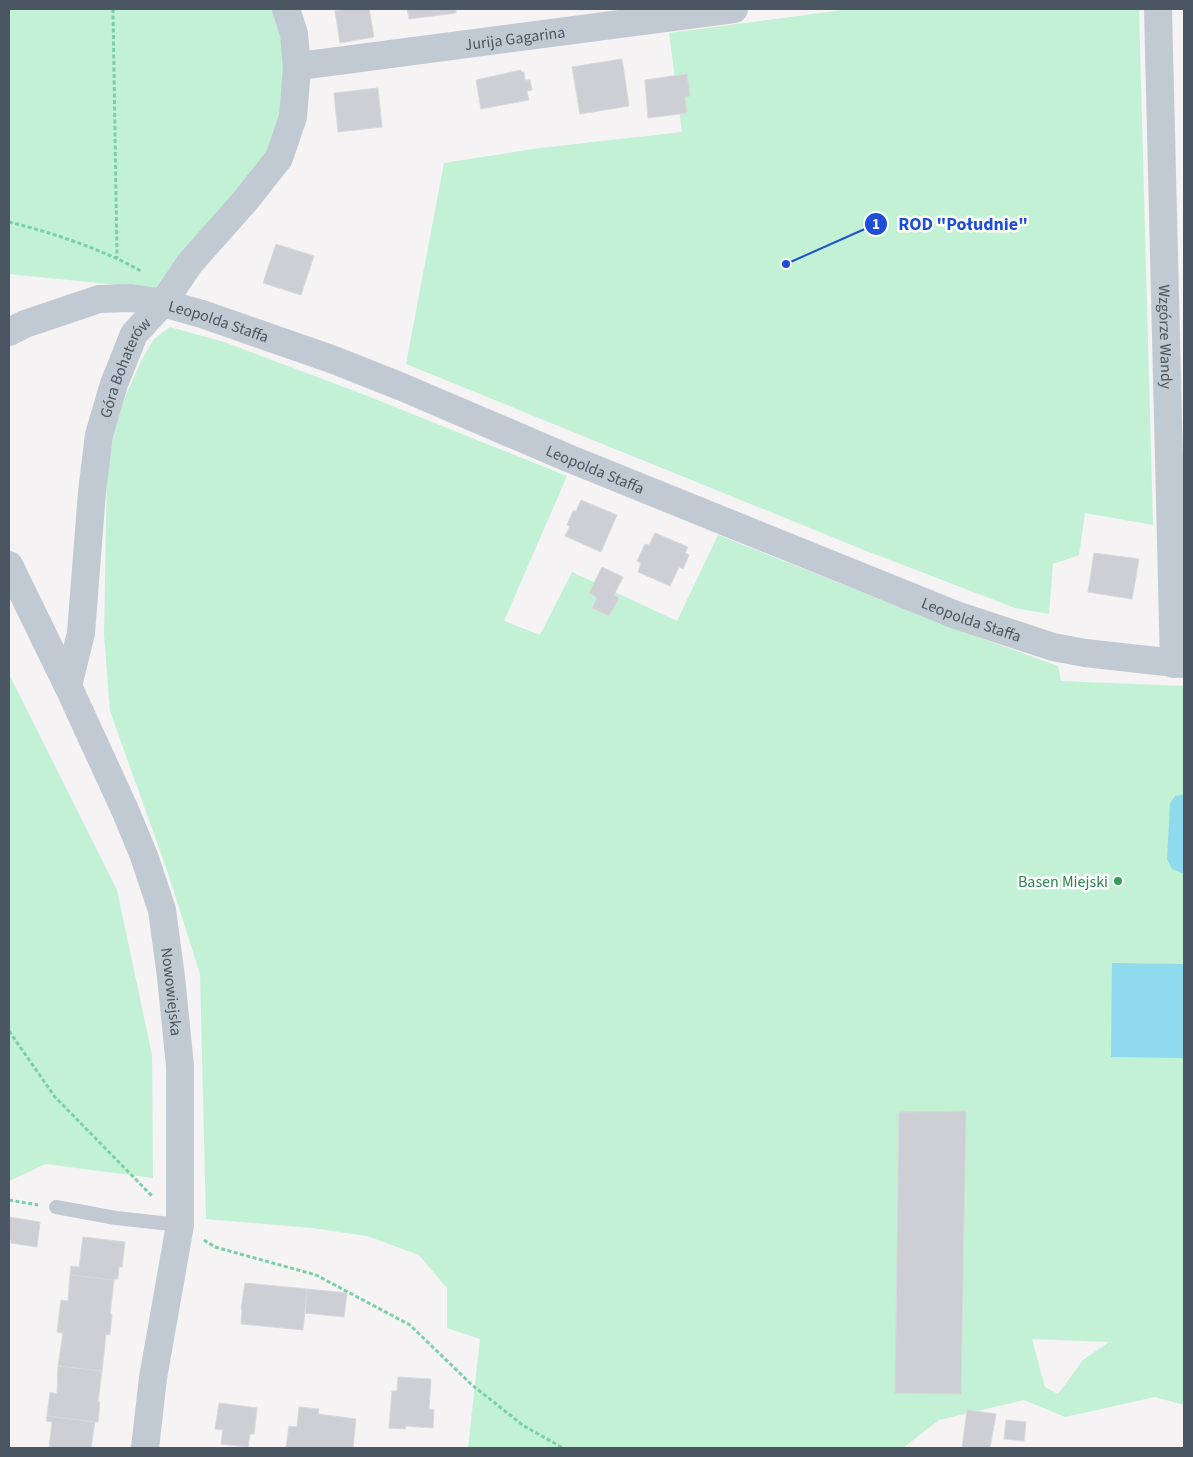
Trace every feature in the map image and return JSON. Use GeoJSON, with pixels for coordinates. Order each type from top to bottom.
{"type":"FeatureCollection","features":[{"type":"Feature","properties":{"kind":"street","name":"Góra Bohaterów"},"geometry":{"type":"LineString","coordinates":[[68,686],[81,633],[92,492],[99,435],[114,384],[134,334],[163,303],[190,263],[279,158],[293,117],[297,68],[294,34],[286,9]]}},
{"type":"Feature","properties":{"kind":"street","name":"Jurija Gagarina"},"geometry":{"type":"LineString","coordinates":[[297,68],[734,9]]}},
{"type":"Feature","properties":{"kind":"street","name":"Wzgórze Wandy"},"geometry":{"type":"LineString","coordinates":[[1158,9],[1179,664]]}},
{"type":"Feature","properties":{"kind":"street","name":"Leopolda Staffa"},"geometry":{"type":"LineString","coordinates":[[9,332],[25,324],[99,299],[131,298],[163,303],[224,320],[394,384],[577,462],[956,615],[1053,647],[1085,654],[1179,664]]}},
{"type":"Feature","properties":{"kind":"street","name":"Nowowiejska"},"geometry":{"type":"LineString","coordinates":[[9,565],[68,686],[125,810],[144,856],[162,910],[180,1066],[180,1225],[153,1378],[145,1448]]}},
{"type":"Feature","properties":{"kind":"lane"},"geometry":{"type":"LineString","coordinates":[[56,1207],[116,1218],[180,1225]]}},
{"type":"Feature","properties":{"kind":"path"},"geometry":{"type":"LineString","coordinates":[[113,9],[118,258]]}},
{"type":"Feature","properties":{"kind":"path"},"geometry":{"type":"LineString","coordinates":[[9,222],[33,228],[118,258],[141,270],[155,282],[163,303]]}},
{"type":"Feature","properties":{"kind":"path"},"geometry":{"type":"LineString","coordinates":[[9,1031],[56,1097],[152,1196]]}},
{"type":"Feature","properties":{"kind":"path"},"geometry":{"type":"LineString","coordinates":[[9,1200],[56,1207]]}},
{"type":"Feature","properties":{"kind":"path"},"geometry":{"type":"LineString","coordinates":[[180,1225],[215,1247],[316,1275],[410,1325],[472,1385],[524,1426],[564,1448]]}},
{"type":"Feature","properties":{"kind":"green space"},"geometry":{"type":"Polygon","coordinates":[[[9,9],[285,9],[295,120],[163,303],[128,286],[9,274],[9,9]]]}},
{"type":"Feature","properties":{"kind":"green space"},"geometry":{"type":"Polygon","coordinates":[[[850,9],[1139,9],[1153,525],[1085,513],[1079,555],[1053,564],[1049,614],[1015,608],[864,550],[406,364],[444,163],[540,148],[682,132],[669,33],[850,9]]]}},
{"type":"Feature","properties":{"kind":"green space"},"geometry":{"type":"Polygon","coordinates":[[[170,327],[224,342],[365,395],[567,476],[504,621],[540,635],[572,572],[677,621],[718,535],[950,627],[1058,666],[1061,681],[1184,686],[1184,1405],[1155,1397],[1065,1417],[1024,1400],[939,1420],[903,1448],[468,1448],[480,1339],[447,1328],[447,1288],[419,1255],[367,1236],[312,1228],[206,1219],[200,974],[168,873],[110,711],[104,635],[107,469],[116,424],[125,397],[142,359],[154,339],[170,327]],[[1032,1339],[1045,1387],[1058,1394],[1083,1360],[1109,1342],[1032,1339]]]}},
{"type":"Feature","properties":{"kind":"green space"},"geometry":{"type":"Polygon","coordinates":[[[9,674],[117,890],[152,1055],[153,1178],[46,1164],[9,1181],[9,674]]]}},
{"type":"Feature","properties":{"kind":"water"},"geometry":{"type":"Polygon","coordinates":[[[1184,794],[1184,874],[1172,869],[1167,859],[1170,804],[1175,796],[1184,794]]]}},
{"type":"Feature","properties":{"kind":"water"},"geometry":{"type":"Polygon","coordinates":[[[1112,963],[1184,964],[1184,1058],[1111,1057],[1112,963]]]}},
{"type":"Feature","properties":{"kind":"building"},"geometry":{"type":"Polygon","coordinates":[[[369,9],[374,37],[340,43],[335,11],[369,9]]]}},
{"type":"Feature","properties":{"kind":"building"},"geometry":{"type":"Polygon","coordinates":[[[407,9],[456,9],[456,13],[409,19],[407,9]]]}},
{"type":"Feature","properties":{"kind":"building"},"geometry":{"type":"Polygon","coordinates":[[[622,59],[629,106],[580,114],[572,67],[622,59]]]}},
{"type":"Feature","properties":{"kind":"building"},"geometry":{"type":"Polygon","coordinates":[[[521,70],[521,72],[524,72],[525,80],[530,80],[532,90],[527,91],[529,100],[481,109],[476,80],[521,70]]]}},
{"type":"Feature","properties":{"kind":"building"},"geometry":{"type":"Polygon","coordinates":[[[687,74],[690,96],[685,97],[687,113],[648,118],[645,80],[687,74]]]}},
{"type":"Feature","properties":{"kind":"building"},"geometry":{"type":"Polygon","coordinates":[[[378,88],[382,127],[338,132],[334,93],[378,88]]]}},
{"type":"Feature","properties":{"kind":"building"},"geometry":{"type":"Polygon","coordinates":[[[276,244],[314,256],[301,295],[263,283],[276,244]]]}},
{"type":"Feature","properties":{"kind":"building"},"geometry":{"type":"Polygon","coordinates":[[[581,500],[617,515],[601,552],[565,536],[570,526],[567,525],[573,511],[576,511],[581,500]]]}},
{"type":"Feature","properties":{"kind":"building"},"geometry":{"type":"Polygon","coordinates":[[[655,533],[688,547],[685,553],[689,555],[683,569],[679,567],[670,586],[638,572],[641,563],[637,561],[645,544],[649,545],[655,533]]]}},
{"type":"Feature","properties":{"kind":"building"},"geometry":{"type":"Polygon","coordinates":[[[1094,553],[1139,559],[1132,599],[1088,592],[1094,553]]]}},
{"type":"Feature","properties":{"kind":"building"},"geometry":{"type":"Polygon","coordinates":[[[602,567],[623,577],[614,595],[619,598],[609,616],[592,608],[597,598],[589,593],[602,567]]]}},
{"type":"Feature","properties":{"kind":"building"},"geometry":{"type":"Polygon","coordinates":[[[966,1111],[961,1394],[895,1393],[899,1112],[966,1111]]]}},
{"type":"Feature","properties":{"kind":"building"},"geometry":{"type":"Polygon","coordinates":[[[9,1217],[40,1222],[37,1247],[11,1243],[11,1240],[9,1240],[9,1217]]]}},
{"type":"Feature","properties":{"kind":"building"},"geometry":{"type":"Polygon","coordinates":[[[83,1237],[125,1242],[122,1267],[119,1267],[118,1279],[70,1275],[71,1266],[79,1267],[83,1237]]]}},
{"type":"Feature","properties":{"kind":"building"},"geometry":{"type":"Polygon","coordinates":[[[70,1275],[114,1280],[110,1314],[112,1315],[110,1335],[106,1334],[102,1371],[58,1366],[63,1333],[57,1332],[61,1300],[68,1301],[70,1275]]]}},
{"type":"Feature","properties":{"kind":"building"},"geometry":{"type":"Polygon","coordinates":[[[245,1283],[307,1289],[303,1330],[241,1324],[245,1283]]]}},
{"type":"Feature","properties":{"kind":"building"},"geometry":{"type":"Polygon","coordinates":[[[307,1289],[347,1293],[344,1317],[305,1313],[307,1289]]]}},
{"type":"Feature","properties":{"kind":"building"},"geometry":{"type":"Polygon","coordinates":[[[58,1366],[102,1371],[98,1402],[100,1402],[98,1422],[47,1416],[50,1392],[57,1394],[58,1366]]]}},
{"type":"Feature","properties":{"kind":"building"},"geometry":{"type":"Polygon","coordinates":[[[398,1377],[431,1379],[429,1409],[434,1410],[433,1428],[406,1426],[405,1429],[389,1428],[392,1391],[397,1391],[398,1377]]]}},
{"type":"Feature","properties":{"kind":"building"},"geometry":{"type":"Polygon","coordinates":[[[219,1403],[257,1408],[254,1434],[250,1434],[248,1447],[221,1444],[223,1430],[215,1429],[219,1403]]]}},
{"type":"Feature","properties":{"kind":"building"},"geometry":{"type":"Polygon","coordinates":[[[299,1407],[319,1409],[318,1414],[356,1419],[353,1448],[286,1448],[289,1426],[297,1427],[299,1407]]]}},
{"type":"Feature","properties":{"kind":"building"},"geometry":{"type":"Polygon","coordinates":[[[967,1410],[996,1414],[990,1448],[962,1448],[967,1410]]]}},
{"type":"Feature","properties":{"kind":"building"},"geometry":{"type":"Polygon","coordinates":[[[47,1416],[95,1422],[91,1448],[49,1448],[52,1422],[46,1421],[47,1416]]]}},
{"type":"Feature","properties":{"kind":"building"},"geometry":{"type":"Polygon","coordinates":[[[1006,1420],[1026,1422],[1024,1441],[1004,1439],[1006,1420]]]}},
{"type":"Feature","properties":{"kind":"place","name":"ROD \"Południe\""},"geometry":{"type":"Point","coordinates":[786,264]}},
{"type":"Feature","properties":{"kind":"place","name":"Basen Miejski"},"geometry":{"type":"Point","coordinates":[1118,881]}}]}
